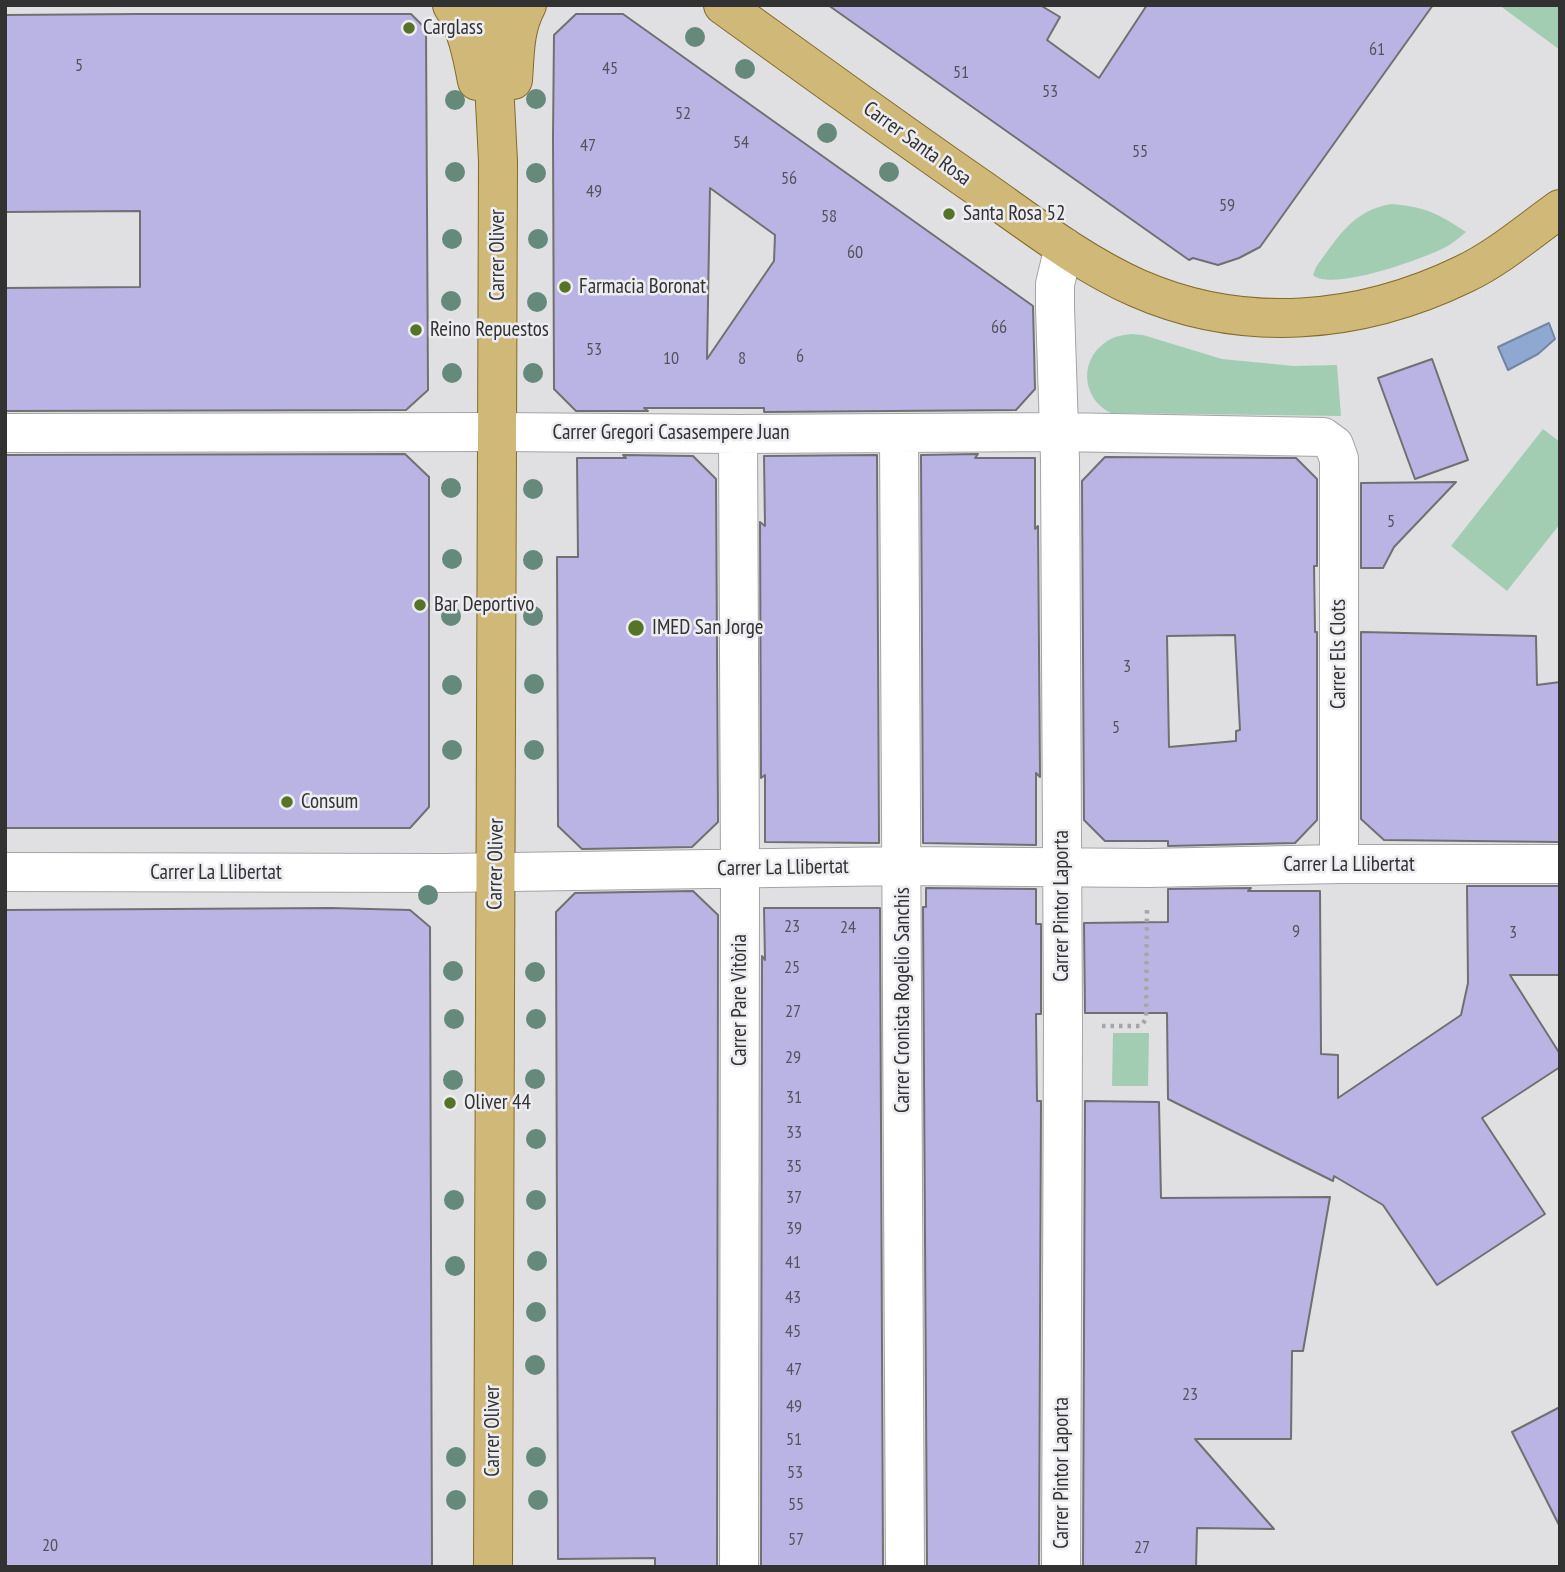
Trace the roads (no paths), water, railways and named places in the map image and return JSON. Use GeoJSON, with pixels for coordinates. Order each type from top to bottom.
{"type":"FeatureCollection","features":[{"type":"Feature","properties":{"kind":"main road","name":"Carrer Oliver"},"geometry":{"type":"LineString","coordinates":[[452,5],[469,44],[480,104],[498,161]]}},
{"type":"Feature","properties":{"kind":"main road","name":"Carrer Oliver"},"geometry":{"type":"LineString","coordinates":[[490,5],[498,161],[493,1567]]}},
{"type":"Feature","properties":{"kind":"main road"},"geometry":{"type":"LineString","coordinates":[[498,161],[510,113],[519,21],[527,5]]}},
{"type":"Feature","properties":{"kind":"main road","name":"Carrer Santa Rosa"},"geometry":{"type":"LineString","coordinates":[[707,5],[733,10],[1064,247],[1136,287],[1207,312],[1248,317],[1330,315],[1395,303],[1466,273],[1560,209]]}},
{"type":"Feature","properties":{"kind":"street","name":"Carrer Pintor Laporta"},"geometry":{"type":"LineString","coordinates":[[1061,1567],[1063,1025],[1060,432],[1055,284],[1064,247]]}},
{"type":"Feature","properties":{"kind":"street","name":"Carrer Gregori Casasempere Juan"},"geometry":{"type":"LineString","coordinates":[[5,433],[1060,432],[1323,437],[1334,445]]}},
{"type":"Feature","properties":{"kind":"street","name":"Carrer Cronista Rogelio Sanchis"},"geometry":{"type":"LineString","coordinates":[[899,433],[905,1567]]}},
{"type":"Feature","properties":{"kind":"street","name":"Carrer Pare Vitòria"},"geometry":{"type":"LineString","coordinates":[[738,434],[739,1567]]}},
{"type":"Feature","properties":{"kind":"street","name":"Carrer Els Clots"},"geometry":{"type":"LineString","coordinates":[[1334,445],[1339,459],[1339,864]]}},
{"type":"Feature","properties":{"kind":"street","name":"Carrer La Llibertat"},"geometry":{"type":"LineString","coordinates":[[5,873],[1560,864]]}},
{"type":"Feature","properties":{"kind":"water"},"geometry":{"type":"Polygon","coordinates":[[[1549,323],[1555,339],[1538,354],[1508,370],[1498,347],[1549,323]]]}},
{"type":"Feature","properties":{"kind":"place","name":"Carglass"},"geometry":{"type":"Point","coordinates":[409,28]}},
{"type":"Feature","properties":{"kind":"place","name":"Santa Rosa 52"},"geometry":{"type":"Point","coordinates":[949,214]}},
{"type":"Feature","properties":{"kind":"place","name":"Farmacia Boronat"},"geometry":{"type":"Point","coordinates":[565,287]}},
{"type":"Feature","properties":{"kind":"place","name":"Reino Repuestos"},"geometry":{"type":"Point","coordinates":[416,330]}},
{"type":"Feature","properties":{"kind":"place","name":"Bar Deportivo"},"geometry":{"type":"Point","coordinates":[420,605]}},
{"type":"Feature","properties":{"kind":"place","name":"IMED San Jorge"},"geometry":{"type":"Point","coordinates":[636,628]}},
{"type":"Feature","properties":{"kind":"place","name":"Consum"},"geometry":{"type":"Point","coordinates":[287,802]}},
{"type":"Feature","properties":{"kind":"place","name":"Oliver 44"},"geometry":{"type":"Point","coordinates":[450,1103]}}]}
